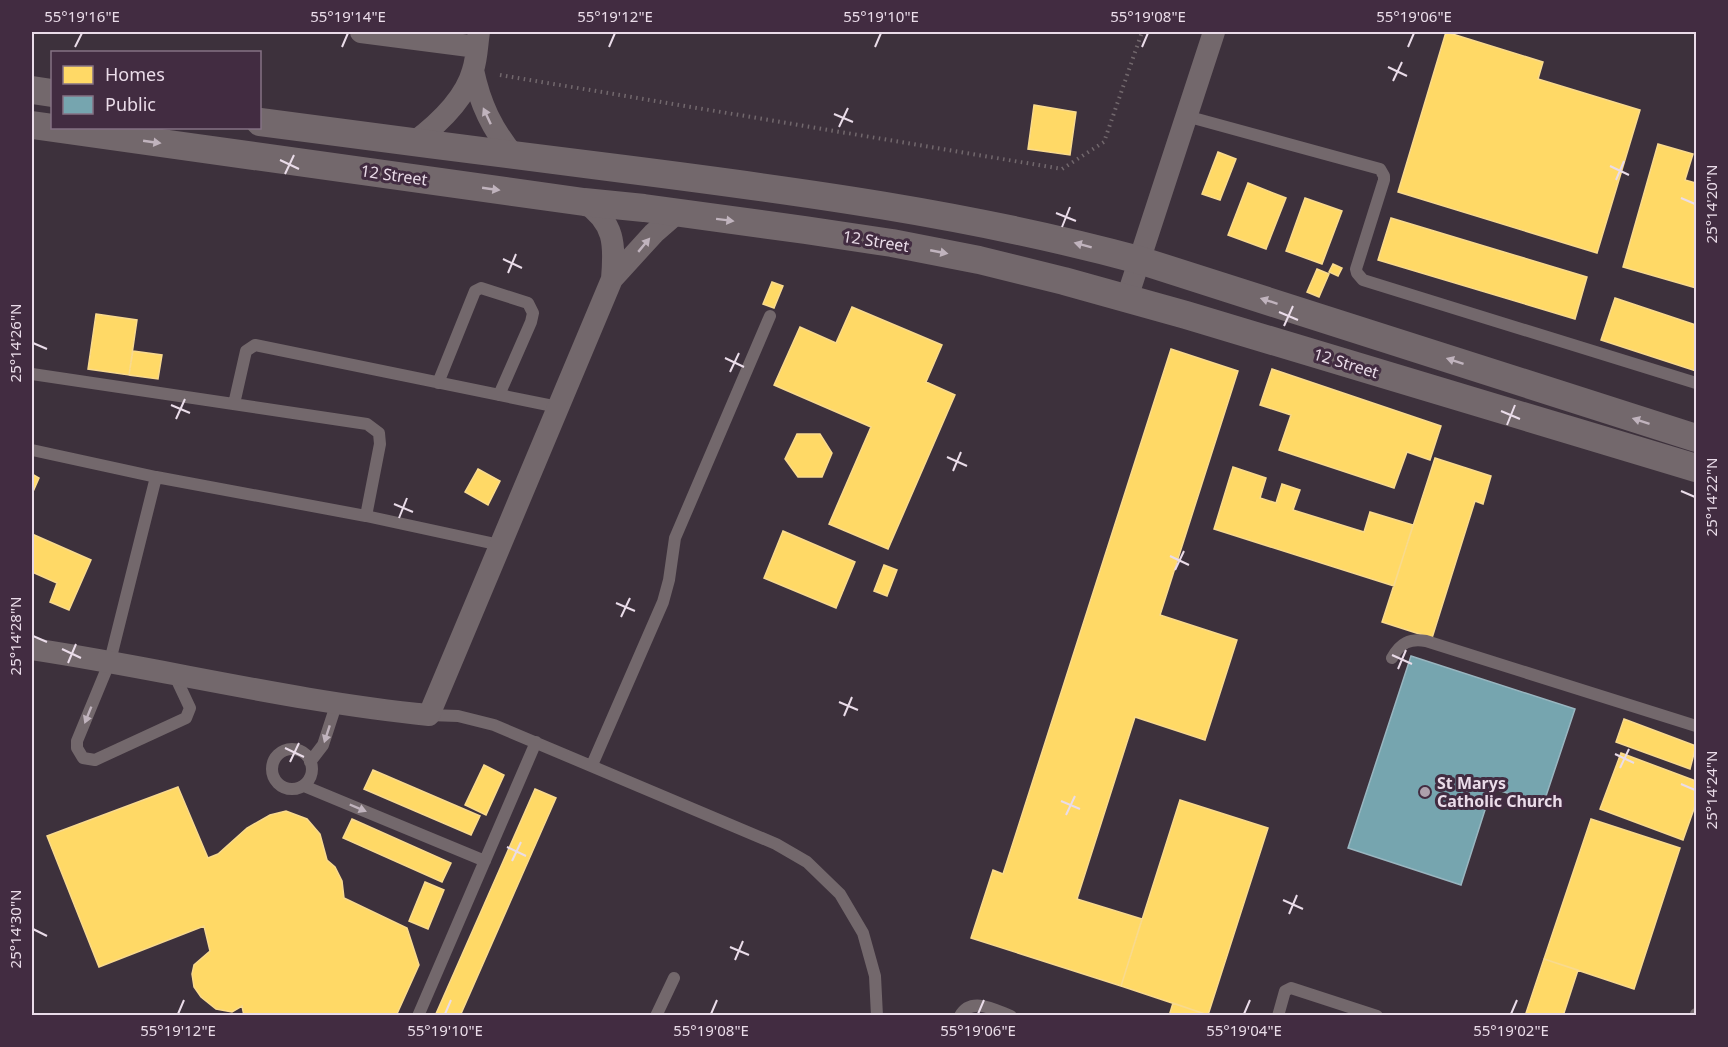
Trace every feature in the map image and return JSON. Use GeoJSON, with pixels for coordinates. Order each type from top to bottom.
{"type":"FeatureCollection","features":[{"type":"Feature","properties":{"kind":"street"},"geometry":{"type":"LineString","coordinates":[[361,32],[478,39],[473,70],[477,90],[487,118],[514,156]]}},
{"type":"Feature","properties":{"kind":"street"},"geometry":{"type":"LineString","coordinates":[[1127,298],[1214,32]]}},
{"type":"Feature","properties":{"kind":"street"},"geometry":{"type":"LineString","coordinates":[[413,143],[428,132],[453,104],[473,70]]}},
{"type":"Feature","properties":{"kind":"street"},"geometry":{"type":"LineString","coordinates":[[32,90],[51,93]]}},
{"type":"Feature","properties":{"kind":"street"},"geometry":{"type":"LineString","coordinates":[[261,122],[739,184],[895,208],[1075,242],[1696,438]]}},
{"type":"Feature","properties":{"kind":"street","name":"12 Street"},"geometry":{"type":"LineString","coordinates":[[32,125],[51,128]]}},
{"type":"Feature","properties":{"kind":"street","name":"12 Street"},"geometry":{"type":"LineString","coordinates":[[61,129],[584,202],[644,207],[892,243],[979,260],[1127,298],[1696,468]]}},
{"type":"Feature","properties":{"kind":"street"},"geometry":{"type":"LineString","coordinates":[[461,185],[465,149]]}},
{"type":"Feature","properties":{"kind":"street"},"geometry":{"type":"LineString","coordinates":[[32,649],[393,712],[429,716],[612,279],[614,258],[611,234],[599,212],[584,202]]}},
{"type":"Feature","properties":{"kind":"street"},"geometry":{"type":"LineString","coordinates":[[612,279],[654,233],[677,213]]}},
{"type":"Feature","properties":{"kind":"lane"},"geometry":{"type":"LineString","coordinates":[[1186,116],[1380,169],[1384,176],[1356,269],[1363,279],[1696,383]]}},
{"type":"Feature","properties":{"kind":"lane"},"geometry":{"type":"LineString","coordinates":[[438,383],[475,291],[481,288],[528,303],[533,313],[499,395]]}},
{"type":"Feature","properties":{"kind":"lane"},"geometry":{"type":"LineString","coordinates":[[592,765],[663,602],[669,580],[675,538],[770,316]]}},
{"type":"Feature","properties":{"kind":"lane"},"geometry":{"type":"LineString","coordinates":[[234,404],[246,351],[255,345],[558,407]]}},
{"type":"Feature","properties":{"kind":"lane"},"geometry":{"type":"LineString","coordinates":[[32,374],[367,424],[379,433],[380,444],[366,516]]}},
{"type":"Feature","properties":{"kind":"lane"},"geometry":{"type":"LineString","coordinates":[[32,450],[500,545]]}},
{"type":"Feature","properties":{"kind":"lane"},"geometry":{"type":"LineString","coordinates":[[156,477],[110,661],[77,741],[79,753],[89,761],[95,760],[186,718],[190,708],[174,674]]}},
{"type":"Feature","properties":{"kind":"lane"},"geometry":{"type":"LineString","coordinates":[[1392,658],[1405,642],[1416,639],[1426,641],[1696,726]]}},
{"type":"Feature","properties":{"kind":"lane"},"geometry":{"type":"LineString","coordinates":[[310,762],[323,745],[337,702]]}},
{"type":"Feature","properties":{"kind":"lane"},"geometry":{"type":"LineString","coordinates":[[429,716],[458,716],[477,719],[592,765],[776,844],[807,862],[840,894],[863,933],[875,976],[877,1016]]}},
{"type":"Feature","properties":{"kind":"lane"},"geometry":{"type":"LineString","coordinates":[[418,1016],[536,742]]}},
{"type":"Feature","properties":{"kind":"lane"},"geometry":{"type":"LineString","coordinates":[[297,750],[310,762],[312,771],[304,786],[286,789],[273,777],[274,760],[280,753],[297,750]]}},
{"type":"Feature","properties":{"kind":"lane"},"geometry":{"type":"LineString","coordinates":[[304,786],[485,861]]}},
{"type":"Feature","properties":{"kind":"lane"},"geometry":{"type":"LineString","coordinates":[[656,1016],[674,978]]}},
{"type":"Feature","properties":{"kind":"lane"},"geometry":{"type":"LineString","coordinates":[[1278,1016],[1285,991],[1291,988],[1377,1016]]}},
{"type":"Feature","properties":{"kind":"lane"},"geometry":{"type":"LineString","coordinates":[[960,1016],[965,1008],[976,1005],[1011,1016]]}},
{"type":"Feature","properties":{"kind":"path"},"geometry":{"type":"LineString","coordinates":[[473,70],[1062,169],[1104,142],[1142,32]]}},
{"type":"Feature","properties":{"kind":"building: Homes"},"geometry":{"type":"Polygon","coordinates":[[[1446,32],[1543,62],[1538,79],[1640,110],[1597,253],[1398,192],[1446,32]]]}},
{"type":"Feature","properties":{"kind":"building: Homes"},"geometry":{"type":"Polygon","coordinates":[[[1034,105],[1076,112],[1070,155],[1028,149],[1034,105]]]}},
{"type":"Feature","properties":{"kind":"building: Homes"},"geometry":{"type":"Polygon","coordinates":[[[1658,144],[1693,154],[1685,180],[1696,183],[1696,288],[1623,267],[1658,144]]]}},
{"type":"Feature","properties":{"kind":"building: Homes"},"geometry":{"type":"Polygon","coordinates":[[[1218,152],[1236,159],[1220,200],[1202,194],[1218,152]]]}},
{"type":"Feature","properties":{"kind":"building: Homes"},"geometry":{"type":"Polygon","coordinates":[[[1248,183],[1286,198],[1266,249],[1228,235],[1248,183]]]}},
{"type":"Feature","properties":{"kind":"building: Homes"},"geometry":{"type":"Polygon","coordinates":[[[1305,198],[1342,211],[1322,264],[1286,251],[1305,198]]]}},
{"type":"Feature","properties":{"kind":"building: Homes"},"geometry":{"type":"Polygon","coordinates":[[[1391,218],[1587,277],[1575,319],[1378,260],[1391,218]]]}},
{"type":"Feature","properties":{"kind":"building: Homes"},"geometry":{"type":"Polygon","coordinates":[[[1333,264],[1342,268],[1338,276],[1329,272],[1333,264]]]}},
{"type":"Feature","properties":{"kind":"building: Homes"},"geometry":{"type":"Polygon","coordinates":[[[1317,269],[1329,274],[1319,297],[1307,292],[1317,269]]]}},
{"type":"Feature","properties":{"kind":"building: Homes"},"geometry":{"type":"Polygon","coordinates":[[[772,282],[783,286],[774,308],[763,304],[772,282]]]}},
{"type":"Feature","properties":{"kind":"building: Homes"},"geometry":{"type":"Polygon","coordinates":[[[1615,298],[1696,325],[1696,371],[1601,340],[1615,298]]]}},
{"type":"Feature","properties":{"kind":"building: Homes"},"geometry":{"type":"Polygon","coordinates":[[[852,307],[942,345],[926,382],[955,395],[888,549],[829,524],[871,427],[774,385],[800,327],[836,343],[852,307]]]}},
{"type":"Feature","properties":{"kind":"building: Homes"},"geometry":{"type":"Polygon","coordinates":[[[96,314],[137,320],[129,375],[88,369],[96,314]]]}},
{"type":"Feature","properties":{"kind":"building: Homes"},"geometry":{"type":"Polygon","coordinates":[[[1171,349],[1238,371],[1160,615],[1237,640],[1205,740],[1135,717],[1077,899],[1142,919],[1121,986],[971,938],[993,870],[1003,874],[1171,349]]]}},
{"type":"Feature","properties":{"kind":"building: Homes"},"geometry":{"type":"Polygon","coordinates":[[[133,351],[162,355],[158,379],[129,375],[133,351]]]}},
{"type":"Feature","properties":{"kind":"building: Homes"},"geometry":{"type":"Polygon","coordinates":[[[1272,369],[1441,426],[1430,460],[1407,452],[1394,488],[1279,450],[1291,415],[1260,405],[1272,369]]]}},
{"type":"Feature","properties":{"kind":"building: Homes"},"geometry":{"type":"Polygon","coordinates":[[[797,434],[820,434],[832,453],[822,477],[798,477],[785,459],[797,434]]]}},
{"type":"Feature","properties":{"kind":"building: Homes"},"geometry":{"type":"Polygon","coordinates":[[[1435,458],[1491,476],[1483,504],[1475,501],[1432,638],[1382,622],[1435,458]]]}},
{"type":"Feature","properties":{"kind":"building: Homes"},"geometry":{"type":"Polygon","coordinates":[[[1233,467],[1266,478],[1260,498],[1276,503],[1282,484],[1300,490],[1293,510],[1364,532],[1370,512],[1413,525],[1394,586],[1214,529],[1233,467]]]}},
{"type":"Feature","properties":{"kind":"building: Homes"},"geometry":{"type":"Polygon","coordinates":[[[478,469],[500,481],[488,505],[465,492],[478,469]]]}},
{"type":"Feature","properties":{"kind":"building: Homes"},"geometry":{"type":"Polygon","coordinates":[[[32,474],[39,478],[32,494],[32,474]]]}},
{"type":"Feature","properties":{"kind":"building: Homes"},"geometry":{"type":"Polygon","coordinates":[[[783,531],[855,562],[836,608],[764,578],[783,531]]]}},
{"type":"Feature","properties":{"kind":"building: Homes"},"geometry":{"type":"Polygon","coordinates":[[[32,534],[91,560],[69,610],[50,602],[57,583],[32,572],[32,534]]]}},
{"type":"Feature","properties":{"kind":"building: Homes"},"geometry":{"type":"Polygon","coordinates":[[[884,565],[897,570],[887,596],[874,591],[884,565]]]}},
{"type":"Feature","properties":{"kind":"building: Homes"},"geometry":{"type":"Polygon","coordinates":[[[1624,719],[1696,746],[1690,769],[1616,742],[1624,719]]]}},
{"type":"Feature","properties":{"kind":"building: Homes"},"geometry":{"type":"Polygon","coordinates":[[[1621,753],[1696,781],[1696,803],[1683,840],[1600,809],[1621,753]]]}},
{"type":"Feature","properties":{"kind":"building: Homes"},"geometry":{"type":"Polygon","coordinates":[[[484,765],[504,775],[486,815],[465,805],[484,765]]]}},
{"type":"Feature","properties":{"kind":"building: Homes"},"geometry":{"type":"Polygon","coordinates":[[[373,770],[480,816],[471,835],[364,789],[373,770]]]}},
{"type":"Feature","properties":{"kind":"building: Homes"},"geometry":{"type":"Polygon","coordinates":[[[178,787],[208,858],[218,854],[247,828],[270,815],[286,811],[307,819],[320,834],[327,860],[335,867],[342,881],[344,898],[407,928],[419,965],[396,1016],[244,1016],[242,1006],[232,1012],[216,1009],[201,997],[194,987],[192,974],[194,965],[210,951],[204,926],[99,967],[47,836],[178,787]]]}},
{"type":"Feature","properties":{"kind":"building: Homes"},"geometry":{"type":"Polygon","coordinates":[[[535,789],[556,798],[460,1016],[435,1016],[535,789]]]}},
{"type":"Feature","properties":{"kind":"building: Homes"},"geometry":{"type":"Polygon","coordinates":[[[1180,800],[1268,828],[1208,1015],[1121,986],[1180,800]]]}},
{"type":"Feature","properties":{"kind":"building: Homes"},"geometry":{"type":"Polygon","coordinates":[[[352,819],[451,863],[442,882],[343,838],[352,819]]]}},
{"type":"Feature","properties":{"kind":"building: Homes"},"geometry":{"type":"Polygon","coordinates":[[[1591,819],[1680,848],[1634,989],[1544,959],[1591,819]]]}},
{"type":"Feature","properties":{"kind":"building: Homes"},"geometry":{"type":"Polygon","coordinates":[[[425,882],[444,890],[428,929],[409,921],[425,882]]]}},
{"type":"Feature","properties":{"kind":"building: Homes"},"geometry":{"type":"Polygon","coordinates":[[[1544,959],[1578,970],[1563,1016],[1525,1016],[1544,959]]]}},
{"type":"Feature","properties":{"kind":"building: Homes"},"geometry":{"type":"Polygon","coordinates":[[[1173,1003],[1208,1015],[1208,1016],[1169,1016],[1173,1003]]]}},
{"type":"Feature","properties":{"kind":"building: Public"},"geometry":{"type":"Polygon","coordinates":[[[1411,656],[1575,709],[1543,805],[1492,788],[1461,885],[1348,848],[1411,656]]]}},
{"type":"Feature","properties":{"kind":"place","name":"St Marys Catholic Church"},"geometry":{"type":"Point","coordinates":[1425,792]}}]}
